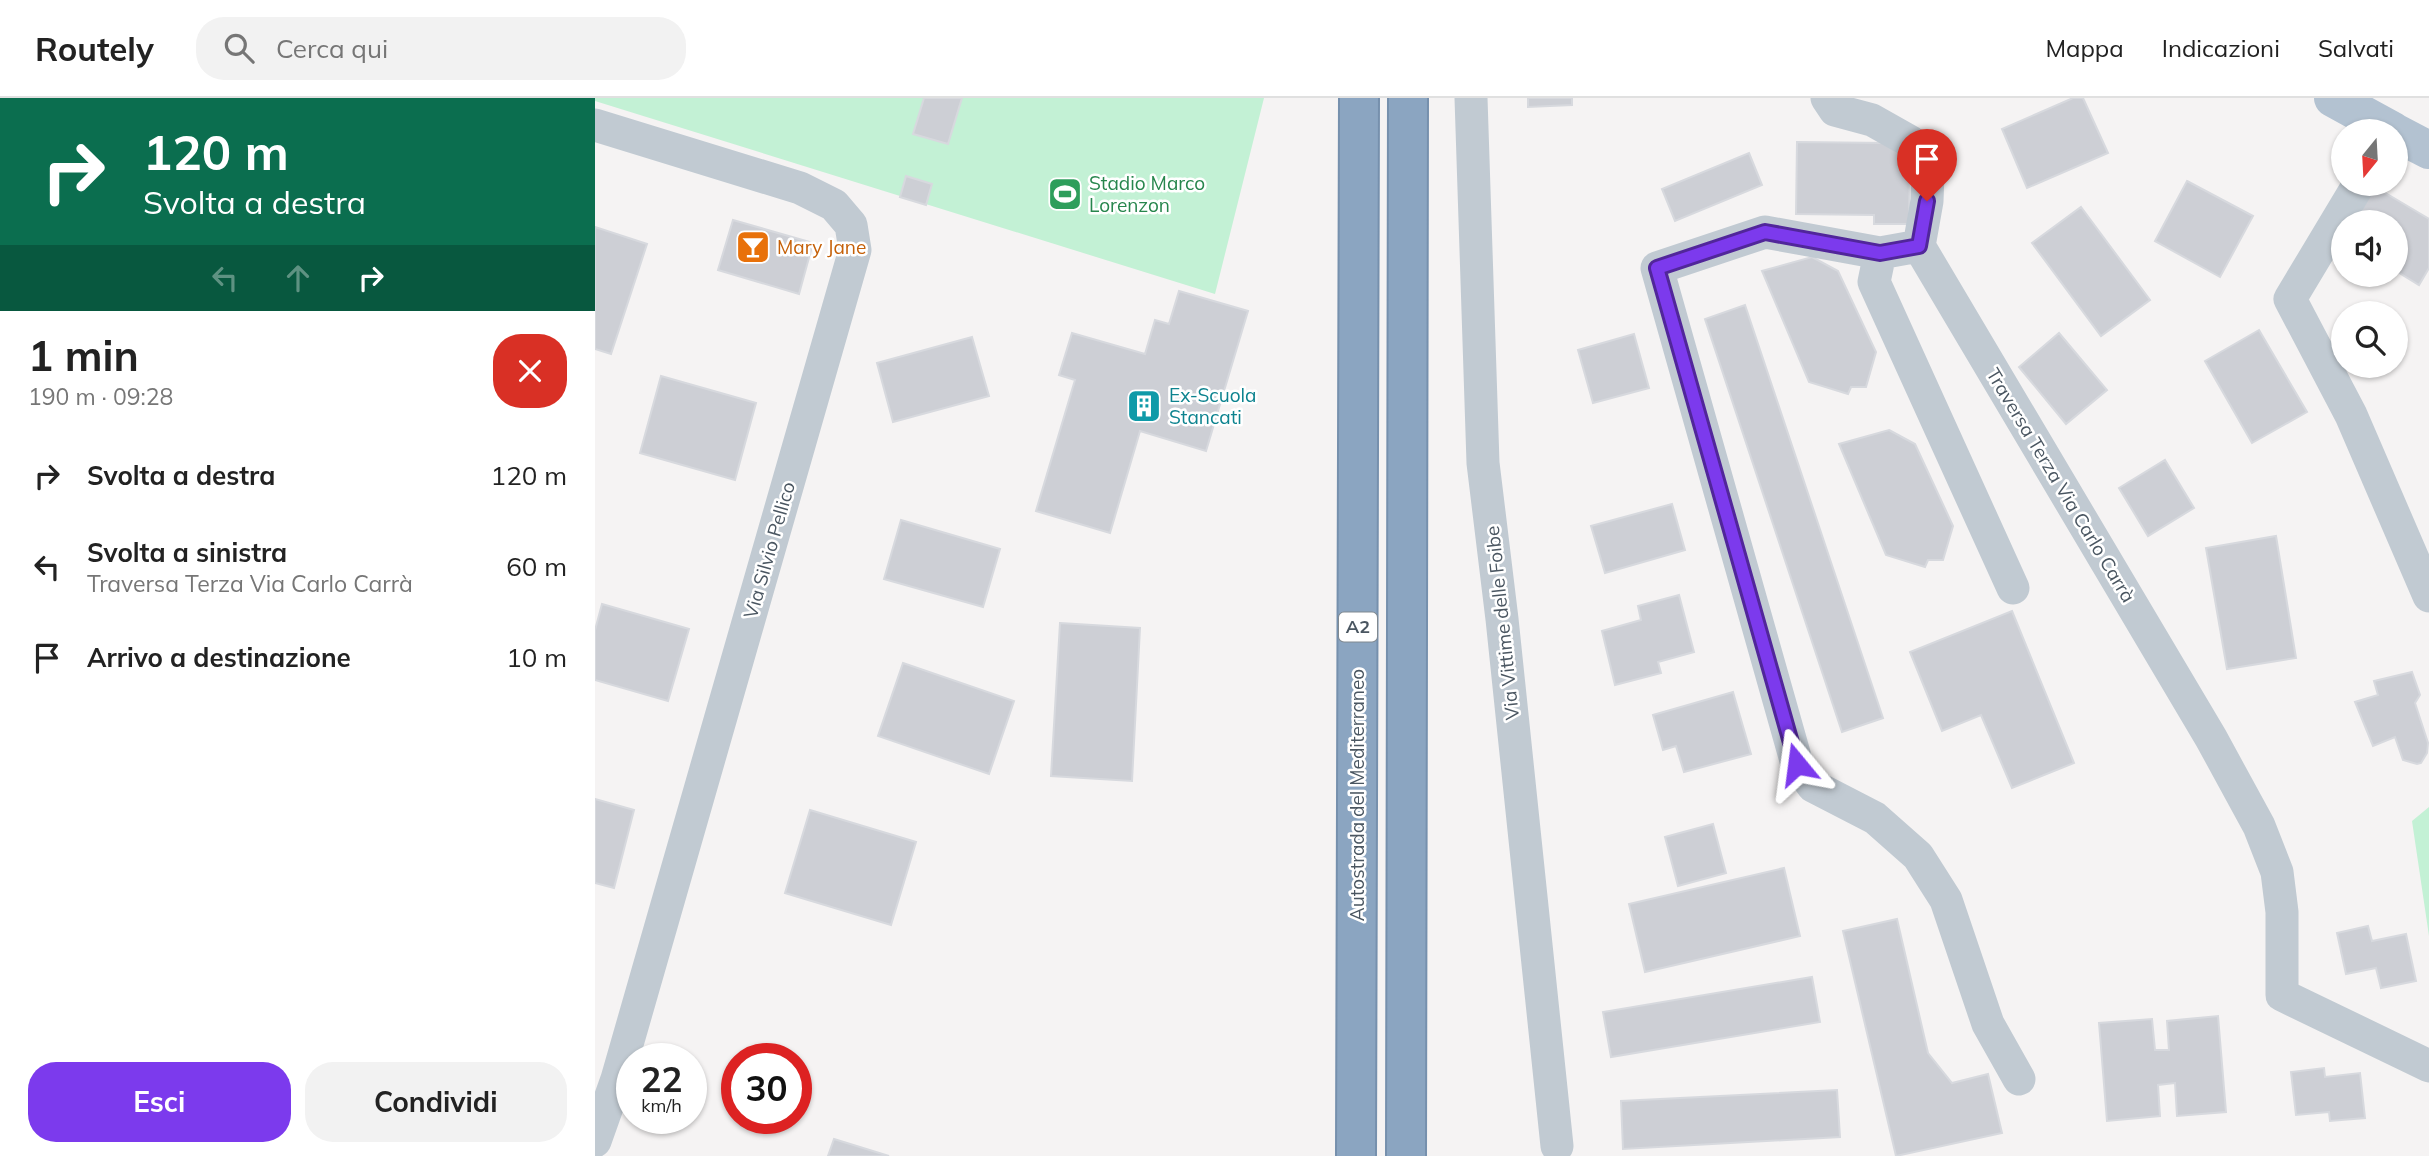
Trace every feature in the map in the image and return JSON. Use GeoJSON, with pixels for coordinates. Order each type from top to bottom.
{"type":"FeatureCollection","features":[{"type":"Feature","properties":{"kind":"highway","name":"Autostrada del Mediterraneo"},"geometry":{"type":"LineString","coordinates":[[1356,1156],[1359,98]]}},
{"type":"Feature","properties":{"kind":"highway"},"geometry":{"type":"LineString","coordinates":[[1406,1156],[1408,98]]}},
{"type":"Feature","properties":{"kind":"main road"},"geometry":{"type":"LineString","coordinates":[[2333,98],[2371,119]]}},
{"type":"Feature","properties":{"kind":"main road"},"geometry":{"type":"LineString","coordinates":[[2408,139],[2429,150]]}},
{"type":"Feature","properties":{"kind":"street","name":"Via Vittime delle Foibe"},"geometry":{"type":"LineString","coordinates":[[1472,98],[1483,463],[1557,1146]]}},
{"type":"Feature","properties":{"kind":"street"},"geometry":{"type":"LineString","coordinates":[[1827,98],[1835,110],[1872,120],[1911,142],[1928,174],[1927,201],[1919,246],[1880,253],[1765,232],[1657,268],[1797,764],[1813,786],[1875,818],[1918,856],[1946,900],[1988,1024],[2019,1079]]}},
{"type":"Feature","properties":{"kind":"street","name":"Via Silvio Pellico"},"geometry":{"type":"LineString","coordinates":[[595,125],[800,188],[834,205],[851,225],[855,250],[602,1074],[595,1141]]}},
{"type":"Feature","properties":{"kind":"street"},"geometry":{"type":"LineString","coordinates":[[2353,196],[2290,299],[2351,415],[2429,596]]}},
{"type":"Feature","properties":{"kind":"street","name":"Traversa Terza Via Carlo Carrà"},"geometry":{"type":"LineString","coordinates":[[1919,246],[2211,738],[2259,827],[2277,872],[2282,912],[2282,995],[2429,1066]]}},
{"type":"Feature","properties":{"kind":"street"},"geometry":{"type":"LineString","coordinates":[[1880,253],[1874,282],[2013,588]]}},
{"type":"Feature","properties":{"kind":"green space","name":"Stadio Marco Lorenzon"},"geometry":{"type":"Polygon","coordinates":[[[595,98],[1264,98],[1215,294],[595,101],[595,98]]]}},
{"type":"Feature","properties":{"kind":"green space"},"geometry":{"type":"Polygon","coordinates":[[[2429,807],[2429,936],[2412,821],[2429,807]]]}},
{"type":"Feature","properties":{"kind":"building"},"geometry":{"type":"Polygon","coordinates":[[[924,98],[962,98],[948,144],[913,134],[924,98]]]}},
{"type":"Feature","properties":{"kind":"building"},"geometry":{"type":"Polygon","coordinates":[[[1528,98],[1572,98],[1572,105],[1528,107],[1528,98]]]}},
{"type":"Feature","properties":{"kind":"building"},"geometry":{"type":"Polygon","coordinates":[[[2073,98],[2083,98],[2108,153],[2027,188],[2002,129],[2073,98]]]}},
{"type":"Feature","properties":{"kind":"building"},"geometry":{"type":"Polygon","coordinates":[[[1797,142],[1888,143],[1910,166],[1909,224],[1874,224],[1874,215],[1796,214],[1797,142]]]}},
{"type":"Feature","properties":{"kind":"building"},"geometry":{"type":"Polygon","coordinates":[[[1749,153],[1762,185],[1675,221],[1662,189],[1749,153]]]}},
{"type":"Feature","properties":{"kind":"building"},"geometry":{"type":"Polygon","coordinates":[[[906,176],[932,184],[926,205],[900,197],[906,176]]]}},
{"type":"Feature","properties":{"kind":"building"},"geometry":{"type":"Polygon","coordinates":[[[2187,181],[2253,216],[2220,277],[2155,241],[2187,181]]]}},
{"type":"Feature","properties":{"kind":"building"},"geometry":{"type":"Polygon","coordinates":[[[2365,196],[2390,196],[2429,219],[2429,268],[2419,285],[2408,278],[2408,210],[2357,210],[2365,196]]]}},
{"type":"Feature","properties":{"kind":"building"},"geometry":{"type":"Polygon","coordinates":[[[2081,207],[2150,300],[2101,336],[2032,243],[2081,207]]]}},
{"type":"Feature","properties":{"kind":"building"},"geometry":{"type":"Polygon","coordinates":[[[733,220],[813,243],[799,294],[718,270],[733,220]]]}},
{"type":"Feature","properties":{"kind":"building"},"geometry":{"type":"Polygon","coordinates":[[[595,227],[647,244],[611,354],[595,349],[595,227]]]}},
{"type":"Feature","properties":{"kind":"building"},"geometry":{"type":"Polygon","coordinates":[[[1812,257],[1838,271],[1876,352],[1866,387],[1851,387],[1848,394],[1809,382],[1762,271],[1812,257]]]}},
{"type":"Feature","properties":{"kind":"building","name":"Ex-Scuola Stancati"},"geometry":{"type":"Polygon","coordinates":[[[1179,291],[1248,311],[1206,451],[1140,431],[1110,533],[1036,511],[1075,380],[1059,375],[1072,333],[1145,354],[1155,320],[1169,324],[1179,291]]]}},
{"type":"Feature","properties":{"kind":"building"},"geometry":{"type":"Polygon","coordinates":[[[1745,305],[1883,718],[1842,732],[1705,319],[1745,305]]]}},
{"type":"Feature","properties":{"kind":"building"},"geometry":{"type":"Polygon","coordinates":[[[2259,330],[2307,412],[2252,443],[2205,361],[2259,330]]]}},
{"type":"Feature","properties":{"kind":"building"},"geometry":{"type":"Polygon","coordinates":[[[2059,333],[2107,390],[2066,424],[2019,367],[2059,333]]]}},
{"type":"Feature","properties":{"kind":"building"},"geometry":{"type":"Polygon","coordinates":[[[1634,334],[1649,388],[1593,403],[1578,350],[1634,334]]]}},
{"type":"Feature","properties":{"kind":"building"},"geometry":{"type":"Polygon","coordinates":[[[972,337],[989,396],[893,422],[877,363],[972,337]]]}},
{"type":"Feature","properties":{"kind":"building"},"geometry":{"type":"Polygon","coordinates":[[[661,376],[756,403],[735,480],[640,453],[661,376]]]}},
{"type":"Feature","properties":{"kind":"building"},"geometry":{"type":"Polygon","coordinates":[[[1889,430],[1915,444],[1953,526],[1943,560],[1928,560],[1925,567],[1886,555],[1839,444],[1889,430]]]}},
{"type":"Feature","properties":{"kind":"building"},"geometry":{"type":"Polygon","coordinates":[[[2165,460],[2194,508],[2148,536],[2119,488],[2165,460]]]}},
{"type":"Feature","properties":{"kind":"building"},"geometry":{"type":"Polygon","coordinates":[[[1672,504],[1685,550],[1605,573],[1591,526],[1672,504]]]}},
{"type":"Feature","properties":{"kind":"building"},"geometry":{"type":"Polygon","coordinates":[[[901,520],[1000,549],[983,607],[884,579],[901,520]]]}},
{"type":"Feature","properties":{"kind":"building"},"geometry":{"type":"Polygon","coordinates":[[[2276,536],[2296,658],[2227,669],[2206,548],[2276,536]]]}},
{"type":"Feature","properties":{"kind":"building"},"geometry":{"type":"Polygon","coordinates":[[[1679,595],[1694,652],[1658,662],[1661,673],[1615,685],[1602,631],[1641,620],[1638,606],[1679,595]]]}},
{"type":"Feature","properties":{"kind":"building"},"geometry":{"type":"Polygon","coordinates":[[[602,604],[689,629],[668,701],[595,680],[595,630],[602,604]]]}},
{"type":"Feature","properties":{"kind":"building"},"geometry":{"type":"Polygon","coordinates":[[[2012,611],[2074,763],[2012,788],[1981,715],[1942,731],[1910,652],[2012,611]]]}},
{"type":"Feature","properties":{"kind":"building"},"geometry":{"type":"Polygon","coordinates":[[[1060,623],[1140,628],[1132,781],[1051,776],[1060,623]]]}},
{"type":"Feature","properties":{"kind":"building"},"geometry":{"type":"Polygon","coordinates":[[[903,663],[1014,701],[989,774],[878,736],[903,663]]]}},
{"type":"Feature","properties":{"kind":"building"},"geometry":{"type":"Polygon","coordinates":[[[2412,672],[2420,695],[2415,703],[2428,743],[2427,753],[2421,763],[2417,764],[2403,760],[2395,737],[2373,746],[2355,702],[2378,695],[2374,681],[2412,672]]]}},
{"type":"Feature","properties":{"kind":"building"},"geometry":{"type":"Polygon","coordinates":[[[1733,692],[1751,754],[1684,772],[1676,746],[1663,750],[1653,715],[1733,692]]]}},
{"type":"Feature","properties":{"kind":"building"},"geometry":{"type":"Polygon","coordinates":[[[595,799],[634,810],[614,888],[595,883],[595,799]]]}},
{"type":"Feature","properties":{"kind":"building"},"geometry":{"type":"Polygon","coordinates":[[[810,810],[916,842],[891,925],[785,893],[810,810]]]}},
{"type":"Feature","properties":{"kind":"building"},"geometry":{"type":"Polygon","coordinates":[[[1713,824],[1726,873],[1678,886],[1665,837],[1713,824]]]}},
{"type":"Feature","properties":{"kind":"building"},"geometry":{"type":"Polygon","coordinates":[[[1784,868],[1800,936],[1645,972],[1629,904],[1784,868]]]}},
{"type":"Feature","properties":{"kind":"building"},"geometry":{"type":"Polygon","coordinates":[[[1897,919],[1928,1053],[1952,1083],[1988,1074],[2002,1133],[1896,1156],[1843,931],[1897,919]]]}},
{"type":"Feature","properties":{"kind":"building"},"geometry":{"type":"Polygon","coordinates":[[[2368,926],[2372,941],[2406,934],[2416,981],[2381,988],[2376,968],[2346,974],[2337,933],[2368,926]]]}},
{"type":"Feature","properties":{"kind":"building"},"geometry":{"type":"Polygon","coordinates":[[[1812,977],[1820,1022],[1611,1057],[1603,1012],[1812,977]]]}},
{"type":"Feature","properties":{"kind":"building"},"geometry":{"type":"Polygon","coordinates":[[[2218,1016],[2226,1112],[2177,1116],[2175,1083],[2158,1085],[2160,1116],[2107,1121],[2099,1023],[2152,1019],[2155,1050],[2169,1050],[2167,1021],[2218,1016]]]}},
{"type":"Feature","properties":{"kind":"building"},"geometry":{"type":"Polygon","coordinates":[[[2324,1068],[2325,1077],[2360,1073],[2365,1118],[2330,1121],[2329,1112],[2296,1115],[2291,1072],[2324,1068]]]}},
{"type":"Feature","properties":{"kind":"building"},"geometry":{"type":"Polygon","coordinates":[[[1837,1090],[1840,1137],[1623,1149],[1621,1101],[1837,1090]]]}},
{"type":"Feature","properties":{"kind":"building"},"geometry":{"type":"Polygon","coordinates":[[[834,1139],[889,1156],[828,1156],[834,1139]]]}},
{"type":"Feature","properties":{"kind":"place","name":"Stadio Marco Lorenzon"},"geometry":{"type":"Point","coordinates":[1065,194]}},
{"type":"Feature","properties":{"kind":"place","name":"Mary Jane"},"geometry":{"type":"Point","coordinates":[753,247]}},
{"type":"Feature","properties":{"kind":"place","name":"Ex-Scuola Stancati"},"geometry":{"type":"Point","coordinates":[1144,406]}},
{"type":"Feature","properties":{"kind":"route"},"geometry":{"type":"LineString","coordinates":[[1797,764],[1657,268],[1765,232],[1880,253],[1919,246],[1927,201]]}}]}
